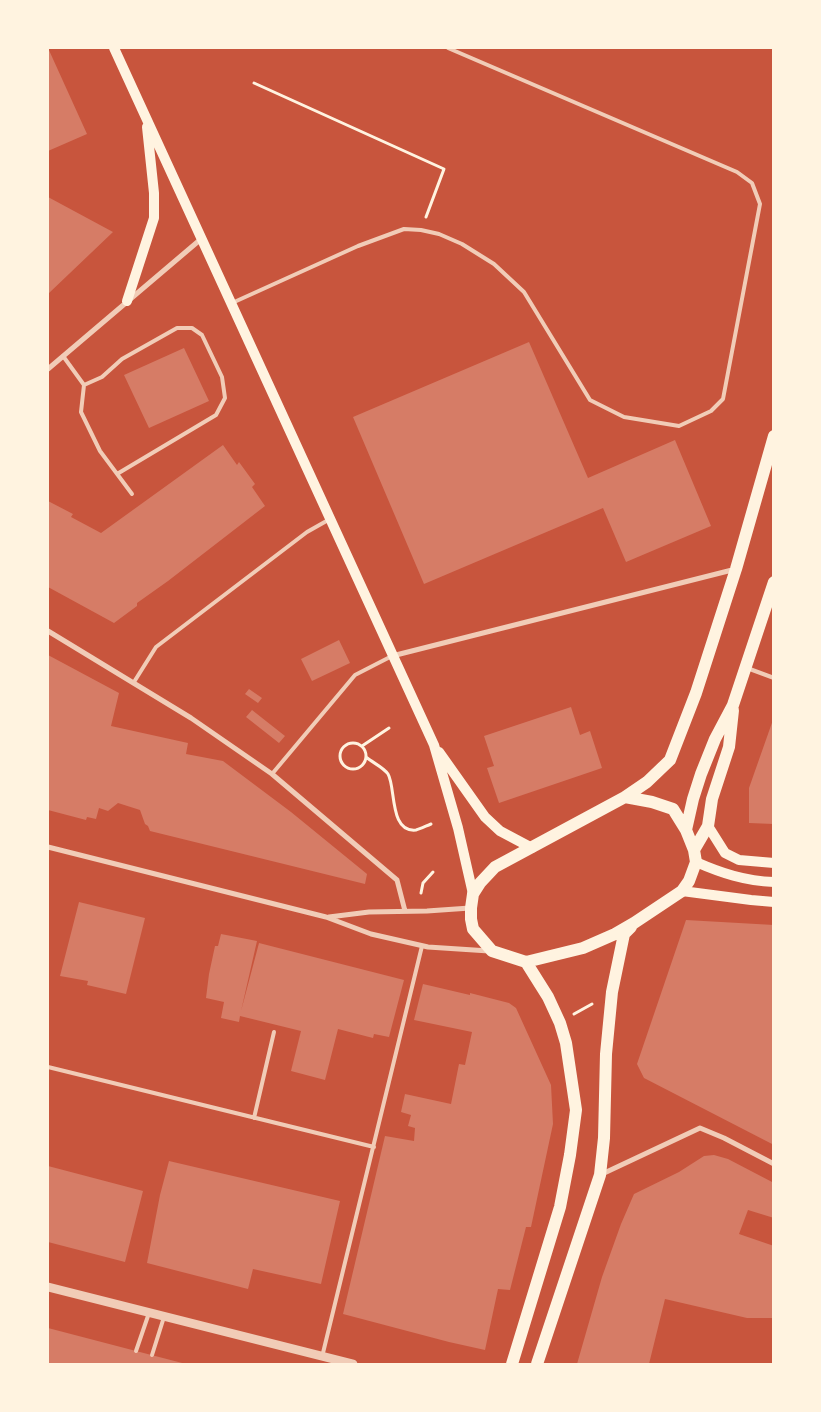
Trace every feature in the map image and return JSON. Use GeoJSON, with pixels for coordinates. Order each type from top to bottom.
{"type":"FeatureCollection","features":[{"type":"Feature","properties":{"kind":"main road"},"geometry":{"type":"LineString","coordinates":[[114,48],[434,745],[458,828],[473,894]]}},
{"type":"Feature","properties":{"kind":"main road"},"geometry":{"type":"LineString","coordinates":[[127,301],[154,218],[154,193],[146,118]]}},
{"type":"Feature","properties":{"kind":"main road"},"geometry":{"type":"LineString","coordinates":[[733,705],[729,747],[712,799],[708,826],[695,856],[689,881],[682,891],[634,923],[583,948],[526,962],[492,951],[474,929],[471,919],[470,908],[473,894],[480,883],[495,867],[647,782],[670,760],[696,693],[736,569],[774,436]]}},
{"type":"Feature","properties":{"kind":"main road"},"geometry":{"type":"LineString","coordinates":[[686,830],[701,774],[715,739],[733,705],[774,582]]}},
{"type":"Feature","properties":{"kind":"main road"},"geometry":{"type":"LineString","coordinates":[[434,745],[485,817],[500,831],[532,848]]}},
{"type":"Feature","properties":{"kind":"main road"},"geometry":{"type":"LineString","coordinates":[[625,796],[673,809],[686,830],[695,856],[721,873],[752,881],[774,882]]}},
{"type":"Feature","properties":{"kind":"main road"},"geometry":{"type":"LineString","coordinates":[[708,826],[725,853],[739,860],[774,863]]}},
{"type":"Feature","properties":{"kind":"main road"},"geometry":{"type":"LineString","coordinates":[[682,891],[769,902]]}},
{"type":"Feature","properties":{"kind":"main road"},"geometry":{"type":"LineString","coordinates":[[537,1364],[600,1176],[604,1138],[606,1054],[612,992],[624,934],[634,923]]}},
{"type":"Feature","properties":{"kind":"main road"},"geometry":{"type":"LineString","coordinates":[[512,1364],[560,1207],[576,1110],[566,1043],[560,1023],[548,997],[526,962]]}},
{"type":"Feature","properties":{"kind":"street"},"geometry":{"type":"LineString","coordinates":[[48,369],[201,238]]}},
{"type":"Feature","properties":{"kind":"street"},"geometry":{"type":"LineString","coordinates":[[392,656],[736,569]]}},
{"type":"Feature","properties":{"kind":"street"},"geometry":{"type":"LineString","coordinates":[[48,631],[192,718],[272,774],[397,880],[405,911]]}},
{"type":"Feature","properties":{"kind":"street"},"geometry":{"type":"LineString","coordinates":[[48,847],[326,917],[371,934],[422,946],[492,951]]}},
{"type":"Feature","properties":{"kind":"street"},"geometry":{"type":"LineString","coordinates":[[326,917],[369,912],[470,908]]}},
{"type":"Feature","properties":{"kind":"street"},"geometry":{"type":"LineString","coordinates":[[600,1176],[700,1128],[724,1138],[774,1164]]}},
{"type":"Feature","properties":{"kind":"street"},"geometry":{"type":"LineString","coordinates":[[48,1287],[353,1364]]}},
{"type":"Feature","properties":{"kind":"lane"},"geometry":{"type":"LineString","coordinates":[[231,304],[358,246],[404,229],[421,230],[440,234],[462,244],[494,264],[524,292],[590,400],[624,417],[679,426],[711,410],[723,399],[760,204],[752,183],[737,172],[448,48]]}},
{"type":"Feature","properties":{"kind":"lane"},"geometry":{"type":"LineString","coordinates":[[84,385],[102,378],[122,359],[177,328],[192,328],[202,335],[222,377],[225,398],[216,415],[117,474]]}},
{"type":"Feature","properties":{"kind":"lane"},"geometry":{"type":"LineString","coordinates":[[63,356],[84,385],[81,412],[100,451],[132,494]]}},
{"type":"Feature","properties":{"kind":"lane"},"geometry":{"type":"LineString","coordinates":[[134,682],[156,647],[307,532],[330,519]]}},
{"type":"Feature","properties":{"kind":"lane"},"geometry":{"type":"LineString","coordinates":[[272,774],[355,675],[392,656]]}},
{"type":"Feature","properties":{"kind":"lane"},"geometry":{"type":"LineString","coordinates":[[746,668],[774,678]]}},
{"type":"Feature","properties":{"kind":"lane"},"geometry":{"type":"LineString","coordinates":[[322,1357],[422,946]]}},
{"type":"Feature","properties":{"kind":"lane"},"geometry":{"type":"LineString","coordinates":[[254,1118],[274,1032]]}},
{"type":"Feature","properties":{"kind":"lane"},"geometry":{"type":"LineString","coordinates":[[48,1067],[374,1147]]}},
{"type":"Feature","properties":{"kind":"lane"},"geometry":{"type":"LineString","coordinates":[[136,1351],[149,1313]]}},
{"type":"Feature","properties":{"kind":"lane"},"geometry":{"type":"LineString","coordinates":[[152,1355],[164,1317]]}},
{"type":"Feature","properties":{"kind":"path"},"geometry":{"type":"LineString","coordinates":[[254,83],[444,169],[421,230]]}},
{"type":"Feature","properties":{"kind":"path"},"geometry":{"type":"LineString","coordinates":[[362,746],[389,728]]}},
{"type":"Feature","properties":{"kind":"path"},"geometry":{"type":"LineString","coordinates":[[357,743],[362,746],[366,757],[362,765],[356,769],[348,768],[342,762],[340,753],[344,746],[357,743]]}},
{"type":"Feature","properties":{"kind":"path"},"geometry":{"type":"LineString","coordinates":[[366,757],[388,774],[392,785],[394,812],[400,822],[408,829],[416,830],[431,824]]}},
{"type":"Feature","properties":{"kind":"path"},"geometry":{"type":"LineString","coordinates":[[421,893],[424,883],[433,872]]}},
{"type":"Feature","properties":{"kind":"path"},"geometry":{"type":"LineString","coordinates":[[571,1016],[593,1004]]}},
{"type":"Feature","properties":{"kind":"building"},"geometry":{"type":"Polygon","coordinates":[[[48,48],[87,134],[48,151],[48,48]]]}},
{"type":"Feature","properties":{"kind":"building"},"geometry":{"type":"Polygon","coordinates":[[[48,197],[113,232],[48,294],[48,197]]]}},
{"type":"Feature","properties":{"kind":"building"},"geometry":{"type":"Polygon","coordinates":[[[529,342],[588,478],[675,440],[711,526],[626,562],[603,508],[424,584],[353,417],[529,342]]]}},
{"type":"Feature","properties":{"kind":"building"},"geometry":{"type":"Polygon","coordinates":[[[184,348],[209,401],[149,428],[124,375],[184,348]]]}},
{"type":"Feature","properties":{"kind":"building"},"geometry":{"type":"Polygon","coordinates":[[[223,445],[237,465],[239,462],[255,484],[252,487],[265,506],[137,603],[137,606],[114,623],[48,587],[48,501],[73,514],[71,517],[101,533],[223,445]]]}},
{"type":"Feature","properties":{"kind":"building"},"geometry":{"type":"Polygon","coordinates":[[[339,640],[350,663],[312,681],[301,659],[339,640]]]}},
{"type":"Feature","properties":{"kind":"building"},"geometry":{"type":"Polygon","coordinates":[[[48,655],[119,693],[111,726],[188,743],[186,754],[223,761],[291,812],[367,874],[365,884],[150,831],[145,824],[140,810],[118,803],[108,811],[99,808],[96,819],[87,817],[86,820],[48,810],[48,655]]]}},
{"type":"Feature","properties":{"kind":"building"},"geometry":{"type":"Polygon","coordinates":[[[249,689],[262,698],[258,703],[245,694],[249,689]]]}},
{"type":"Feature","properties":{"kind":"building"},"geometry":{"type":"Polygon","coordinates":[[[571,707],[580,735],[590,731],[602,768],[499,803],[487,768],[494,766],[484,736],[571,707]]]}},
{"type":"Feature","properties":{"kind":"building"},"geometry":{"type":"Polygon","coordinates":[[[252,710],[285,736],[279,743],[246,717],[252,710]]]}},
{"type":"Feature","properties":{"kind":"building"},"geometry":{"type":"Polygon","coordinates":[[[774,717],[774,824],[749,823],[749,788],[774,717]]]}},
{"type":"Feature","properties":{"kind":"building"},"geometry":{"type":"Polygon","coordinates":[[[79,902],[145,918],[126,994],[87,985],[88,981],[60,976],[79,902]]]}},
{"type":"Feature","properties":{"kind":"building"},"geometry":{"type":"Polygon","coordinates":[[[686,920],[774,925],[774,1145],[644,1078],[637,1064],[686,920]]]}},
{"type":"Feature","properties":{"kind":"building"},"geometry":{"type":"Polygon","coordinates":[[[221,934],[257,941],[241,1011],[259,943],[404,980],[389,1037],[374,1034],[373,1038],[338,1029],[325,1080],[291,1071],[301,1031],[240,1016],[239,1022],[221,1018],[224,1002],[206,998],[215,946],[218,946],[221,934]]]}},
{"type":"Feature","properties":{"kind":"building"},"geometry":{"type":"Polygon","coordinates":[[[423,984],[509,1003],[516,1008],[551,1085],[553,1124],[531,1227],[526,1227],[510,1290],[498,1289],[485,1350],[343,1314],[385,1136],[414,1141],[415,1128],[408,1126],[411,1115],[401,1112],[405,1094],[451,1104],[459,1064],[465,1065],[472,1032],[414,1020],[423,984]]]}},
{"type":"Feature","properties":{"kind":"building"},"geometry":{"type":"Polygon","coordinates":[[[714,1155],[728,1159],[774,1183],[774,1218],[748,1210],[739,1234],[774,1246],[774,1318],[747,1318],[665,1299],[649,1364],[577,1364],[602,1277],[634,1194],[679,1172],[704,1156],[714,1155]]]}},
{"type":"Feature","properties":{"kind":"building"},"geometry":{"type":"Polygon","coordinates":[[[169,1161],[340,1201],[321,1284],[253,1269],[248,1289],[147,1263],[160,1195],[169,1161]]]}},
{"type":"Feature","properties":{"kind":"building"},"geometry":{"type":"Polygon","coordinates":[[[48,1166],[143,1191],[125,1262],[48,1242],[48,1166]]]}},
{"type":"Feature","properties":{"kind":"building"},"geometry":{"type":"Polygon","coordinates":[[[48,1328],[136,1351],[186,1364],[48,1364],[48,1328]]]}}]}
